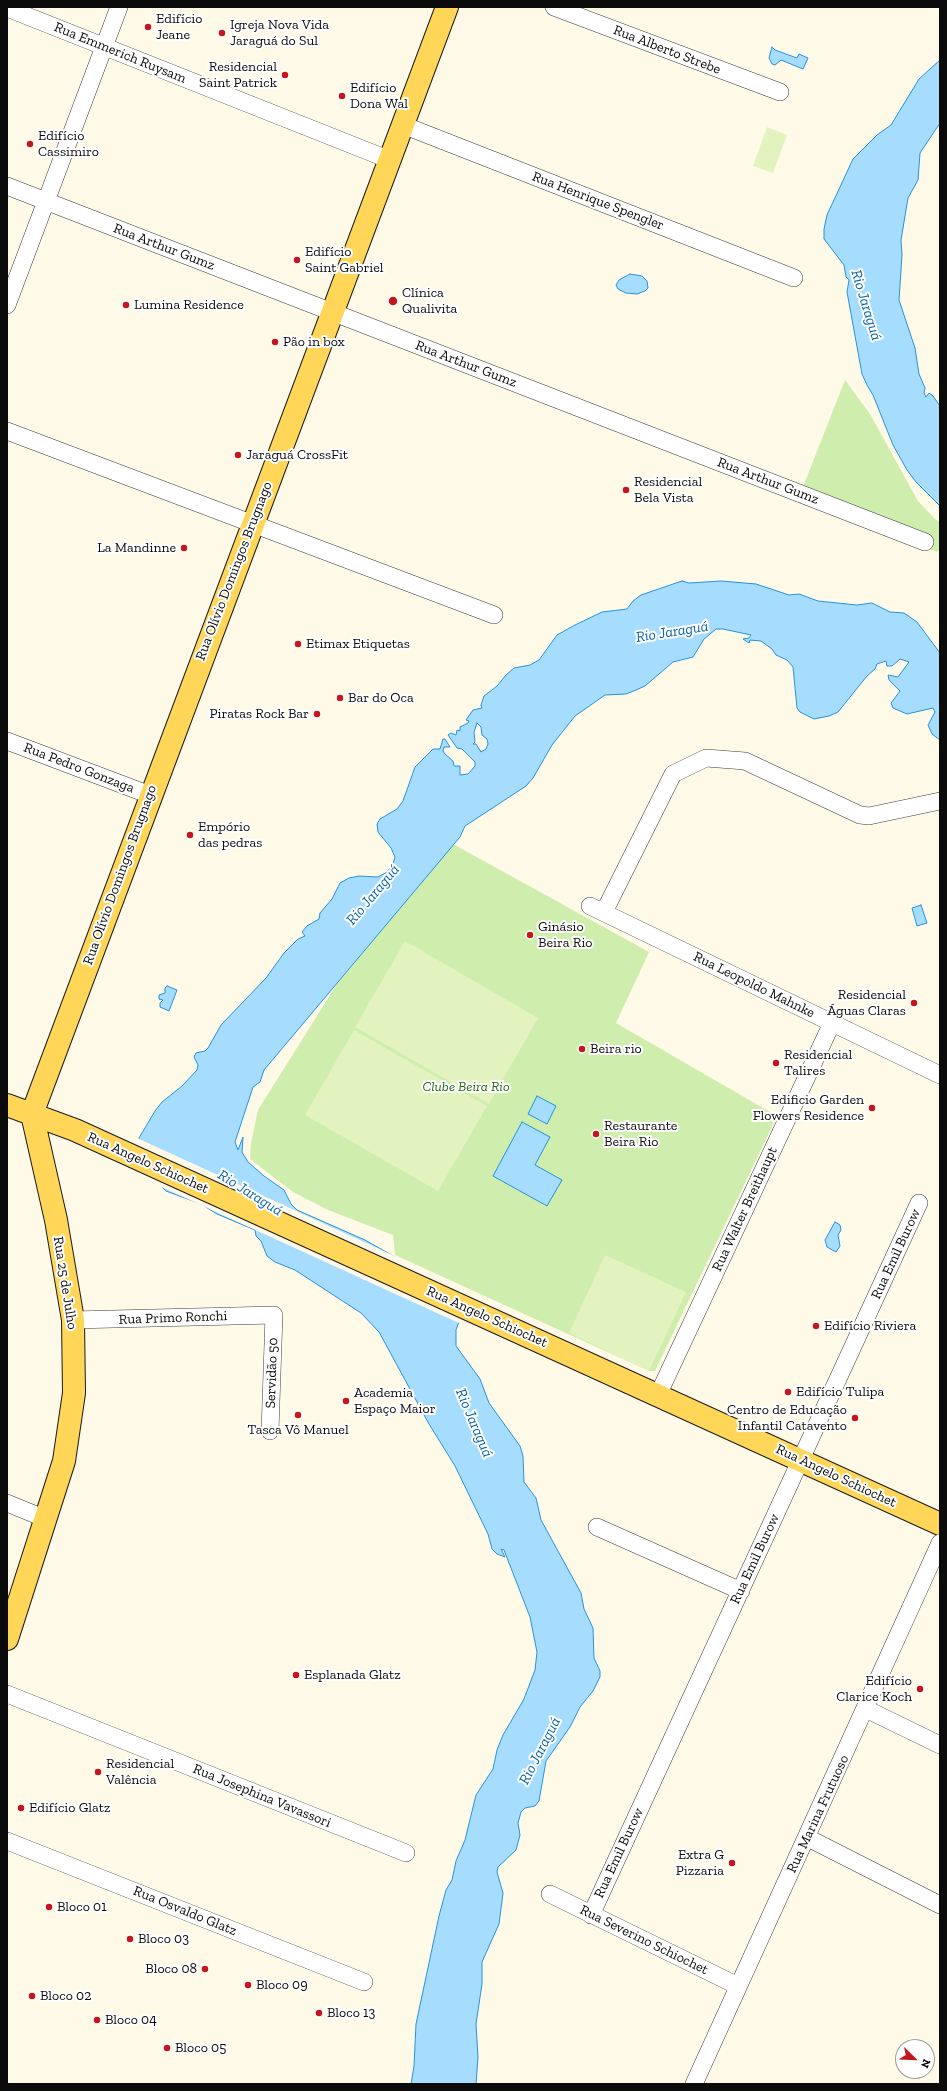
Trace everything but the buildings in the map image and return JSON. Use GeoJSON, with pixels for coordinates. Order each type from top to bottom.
{"type":"FeatureCollection","features":[{"type":"Feature","properties":{"kind":"main road","name":"Rua Olívio Domingos Brugnago"},"geometry":{"type":"LineString","coordinates":[[32,1114],[150,795],[447,7]]}},
{"type":"Feature","properties":{"kind":"main road"},"geometry":{"type":"LineString","coordinates":[[7,1105],[32,1114]]}},
{"type":"Feature","properties":{"kind":"main road","name":"Rua Angelo Schiochet"},"geometry":{"type":"LineString","coordinates":[[32,1114],[81,1133],[940,1524]]}},
{"type":"Feature","properties":{"kind":"main road","name":"Rua 25 de Julho"},"geometry":{"type":"LineString","coordinates":[[7,1639],[64,1461],[74,1394],[73,1320],[56,1220],[32,1114]]}},
{"type":"Feature","properties":{"kind":"street"},"geometry":{"type":"LineString","coordinates":[[7,305],[119,7]]}},
{"type":"Feature","properties":{"kind":"street","name":"Rua Alberto Strebe"},"geometry":{"type":"LineString","coordinates":[[554,7],[780,92]]}},
{"type":"Feature","properties":{"kind":"street","name":"Rua Emmerich Ruysam"},"geometry":{"type":"LineString","coordinates":[[7,8],[390,160]]}},
{"type":"Feature","properties":{"kind":"street","name":"Rua Henrique Spengler"},"geometry":{"type":"LineString","coordinates":[[403,125],[794,278]]}},
{"type":"Feature","properties":{"kind":"street","name":"Rua Arthur Gumz"},"geometry":{"type":"LineString","coordinates":[[7,186],[925,542]]}},
{"type":"Feature","properties":{"kind":"street"},"geometry":{"type":"LineString","coordinates":[[7,431],[494,615]]}},
{"type":"Feature","properties":{"kind":"street","name":"Rua Pedro Gonzaga"},"geometry":{"type":"LineString","coordinates":[[7,741],[150,795]]}},
{"type":"Feature","properties":{"kind":"street","name":"Rua Leopoldo Mahnke"},"geometry":{"type":"LineString","coordinates":[[940,801],[870,816],[860,815],[745,761],[706,758],[673,774],[597,909],[940,1075]]}},
{"type":"Feature","properties":{"kind":"street","name":"Rua Walter Breithaupt"},"geometry":{"type":"LineString","coordinates":[[658,1395],[832,1023]]}},
{"type":"Feature","properties":{"kind":"street","name":"Rua Emil Burow"},"geometry":{"type":"LineString","coordinates":[[591,1914],[919,1203]]}},
{"type":"Feature","properties":{"kind":"street","name":"Rua Primo Ronchi"},"geometry":{"type":"LineString","coordinates":[[73,1320],[274,1315]]}},
{"type":"Feature","properties":{"kind":"street","name":"Servidão 50"},"geometry":{"type":"LineString","coordinates":[[270,1431],[274,1315]]}},
{"type":"Feature","properties":{"kind":"street"},"geometry":{"type":"LineString","coordinates":[[7,1503],[46,1519]]}},
{"type":"Feature","properties":{"kind":"street"},"geometry":{"type":"LineString","coordinates":[[598,1527],[741,1591]]}},
{"type":"Feature","properties":{"kind":"street","name":"Rua Marina Frutuoso"},"geometry":{"type":"LineString","coordinates":[[694,2084],[738,1986],[808,1838],[940,1543]]}},
{"type":"Feature","properties":{"kind":"street","name":"Rua Josephina Vavassori"},"geometry":{"type":"LineString","coordinates":[[7,1694],[406,1853]]}},
{"type":"Feature","properties":{"kind":"street"},"geometry":{"type":"LineString","coordinates":[[866,1709],[940,1744]]}},
{"type":"Feature","properties":{"kind":"street"},"geometry":{"type":"LineString","coordinates":[[808,1838],[940,1904]]}},
{"type":"Feature","properties":{"kind":"street","name":"Rua Osvaldo Glatz"},"geometry":{"type":"LineString","coordinates":[[7,1841],[364,1982]]}},
{"type":"Feature","properties":{"kind":"street","name":"Rua Severino Schiochet"},"geometry":{"type":"LineString","coordinates":[[550,1894],[738,1986]]}},
{"type":"Feature","properties":{"kind":"green space"},"geometry":{"type":"Polygon","coordinates":[[[767,127],[787,135],[773,173],[753,166],[767,127]]]}},
{"type":"Feature","properties":{"kind":"green space"},"geometry":{"type":"Polygon","coordinates":[[[845,380],[870,414],[918,501],[935,519],[940,522],[940,549],[937,552],[801,492],[845,380]]]}},
{"type":"Feature","properties":{"kind":"green space","name":"Clube Beira Rio"},"geometry":{"type":"Polygon","coordinates":[[[453,844],[649,952],[616,1023],[777,1116],[655,1371],[649,1371],[395,1255],[393,1235],[328,1210],[293,1192],[250,1159],[251,1143],[258,1110],[337,984],[453,844]]]}},
{"type":"Feature","properties":{"kind":"green space"},"geometry":{"type":"Polygon","coordinates":[[[405,941],[538,1018],[489,1104],[355,1027],[405,941]]]}},
{"type":"Feature","properties":{"kind":"green space"},"geometry":{"type":"Polygon","coordinates":[[[354,1030],[487,1106],[438,1191],[305,1115],[354,1030]]]}},
{"type":"Feature","properties":{"kind":"green space"},"geometry":{"type":"Polygon","coordinates":[[[605,1255],[686,1292],[649,1371],[569,1333],[605,1255]]]}},
{"type":"Feature","properties":{"kind":"water"},"geometry":{"type":"Polygon","coordinates":[[[772,47],[775,50],[797,58],[799,54],[808,58],[803,69],[781,60],[775,65],[772,64],[769,58],[772,47]]]}},
{"type":"Feature","properties":{"kind":"water","name":"Rio Jaraguá"},"geometry":{"type":"Polygon","coordinates":[[[940,60],[940,123],[920,153],[918,180],[908,198],[901,240],[902,255],[899,300],[915,348],[919,374],[925,388],[924,393],[926,397],[929,393],[933,396],[940,406],[940,506],[916,482],[907,470],[893,445],[873,395],[862,374],[847,292],[849,280],[846,277],[844,265],[824,239],[824,229],[827,215],[853,159],[877,135],[891,125],[919,79],[940,60]]]}},
{"type":"Feature","properties":{"kind":"water"},"geometry":{"type":"Polygon","coordinates":[[[630,274],[642,276],[647,281],[648,288],[637,294],[626,293],[618,289],[616,285],[619,280],[630,274]]]}},
{"type":"Feature","properties":{"kind":"water","name":"Rio Jaraguá"},"geometry":{"type":"Polygon","coordinates":[[[682,581],[689,583],[721,581],[756,584],[789,595],[799,594],[818,601],[857,605],[872,603],[890,612],[904,613],[917,622],[940,653],[940,740],[932,734],[928,725],[935,712],[933,708],[907,714],[893,708],[891,703],[900,691],[889,680],[888,675],[898,677],[909,662],[900,659],[892,666],[887,666],[886,661],[877,664],[875,669],[867,676],[838,712],[829,716],[814,719],[800,712],[797,708],[793,667],[787,660],[776,655],[772,649],[761,641],[750,640],[749,643],[743,639],[749,638],[751,635],[716,629],[704,639],[693,657],[673,662],[645,686],[636,690],[626,694],[605,695],[575,716],[552,745],[533,778],[526,786],[465,826],[460,837],[264,1070],[260,1082],[253,1087],[235,1142],[238,1150],[243,1137],[242,1152],[248,1162],[264,1176],[284,1190],[291,1204],[297,1210],[365,1240],[411,1266],[460,1319],[456,1330],[456,1346],[480,1379],[489,1403],[520,1446],[523,1456],[524,1482],[536,1498],[541,1520],[581,1593],[584,1609],[593,1628],[594,1658],[600,1671],[600,1677],[593,1691],[580,1707],[570,1727],[546,1761],[539,1801],[535,1806],[525,1808],[521,1812],[518,1823],[520,1835],[516,1850],[498,1867],[497,1872],[503,1893],[499,1924],[482,1962],[482,1984],[476,2024],[478,2057],[476,2084],[411,2084],[414,2066],[416,2024],[446,1890],[452,1880],[456,1861],[465,1840],[476,1795],[493,1769],[497,1750],[503,1735],[524,1699],[535,1670],[537,1652],[530,1617],[504,1550],[501,1549],[505,1557],[497,1554],[492,1549],[488,1534],[455,1466],[429,1424],[379,1332],[361,1313],[295,1270],[275,1262],[267,1256],[261,1241],[256,1236],[255,1230],[217,1214],[201,1204],[166,1191],[143,1168],[137,1146],[139,1138],[162,1102],[182,1086],[197,1070],[198,1065],[194,1057],[196,1053],[205,1051],[208,1048],[221,1025],[266,978],[284,953],[298,939],[305,936],[302,932],[307,926],[319,919],[320,913],[332,899],[340,883],[349,878],[359,876],[378,877],[387,872],[393,864],[395,857],[391,848],[378,832],[377,824],[380,819],[397,809],[403,801],[415,767],[433,749],[440,749],[443,739],[445,739],[450,747],[444,747],[443,751],[453,761],[454,766],[460,766],[460,775],[468,774],[475,766],[475,762],[462,749],[457,748],[448,735],[451,733],[456,735],[457,730],[460,731],[460,727],[468,723],[469,721],[466,720],[473,710],[482,708],[481,705],[484,696],[497,686],[514,668],[530,665],[539,660],[557,635],[602,612],[627,609],[633,601],[641,595],[682,581]],[[477,723],[474,732],[475,742],[473,744],[476,744],[481,752],[486,749],[488,744],[487,739],[482,735],[481,727],[477,723]]]}},
{"type":"Feature","properties":{"kind":"water"},"geometry":{"type":"Polygon","coordinates":[[[921,905],[927,923],[917,926],[912,908],[921,905]]]}},
{"type":"Feature","properties":{"kind":"water"},"geometry":{"type":"Polygon","coordinates":[[[167,986],[177,990],[169,1011],[160,1007],[160,1003],[163,1000],[159,999],[159,995],[165,993],[165,988],[167,986]]]}},
{"type":"Feature","properties":{"kind":"water"},"geometry":{"type":"Polygon","coordinates":[[[537,1096],[556,1106],[547,1124],[528,1114],[537,1096]]]}},
{"type":"Feature","properties":{"kind":"water"},"geometry":{"type":"Polygon","coordinates":[[[522,1122],[550,1137],[535,1165],[562,1180],[547,1206],[493,1176],[522,1122]]]}},
{"type":"Feature","properties":{"kind":"water"},"geometry":{"type":"Polygon","coordinates":[[[835,1222],[840,1225],[841,1230],[838,1235],[840,1246],[836,1252],[827,1247],[825,1240],[835,1222]]]}},
{"type":"Feature","properties":{"kind":"pier"},"geometry":{"type":"Polygon","coordinates":[[[137,1138],[412,1264],[429,1276],[458,1303],[462,1319],[461,1324],[157,1185],[141,1170],[135,1146],[137,1138]]]}},
{"type":"Feature","properties":{"kind":"place","name":"Edifício Jeane"},"geometry":{"type":"Point","coordinates":[148,27]}},
{"type":"Feature","properties":{"kind":"place","name":"Igreja Nova Vida Jaraguá do Sul"},"geometry":{"type":"Point","coordinates":[222,33]}},
{"type":"Feature","properties":{"kind":"place","name":"Residencial Saint Patrick"},"geometry":{"type":"Point","coordinates":[285,75]}},
{"type":"Feature","properties":{"kind":"place","name":"Edifício Dona Wal"},"geometry":{"type":"Point","coordinates":[342,96]}},
{"type":"Feature","properties":{"kind":"place","name":"Edifício Cassimiro"},"geometry":{"type":"Point","coordinates":[30,144]}},
{"type":"Feature","properties":{"kind":"place","name":"Edifício Saint Gabriel"},"geometry":{"type":"Point","coordinates":[297,260]}},
{"type":"Feature","properties":{"kind":"place","name":"Clínica Qualivita"},"geometry":{"type":"Point","coordinates":[393,301]}},
{"type":"Feature","properties":{"kind":"place","name":"Lumina Residence"},"geometry":{"type":"Point","coordinates":[126,305]}},
{"type":"Feature","properties":{"kind":"place","name":"Pão in box"},"geometry":{"type":"Point","coordinates":[275,342]}},
{"type":"Feature","properties":{"kind":"place","name":"Jaraguá CrossFit"},"geometry":{"type":"Point","coordinates":[238,455]}},
{"type":"Feature","properties":{"kind":"place","name":"Residencial Bela Vista"},"geometry":{"type":"Point","coordinates":[626,490]}},
{"type":"Feature","properties":{"kind":"place","name":"La Mandinne"},"geometry":{"type":"Point","coordinates":[184,548]}},
{"type":"Feature","properties":{"kind":"place","name":"Etimax Etiquetas"},"geometry":{"type":"Point","coordinates":[298,644]}},
{"type":"Feature","properties":{"kind":"place","name":"Bar do Oca"},"geometry":{"type":"Point","coordinates":[340,698]}},
{"type":"Feature","properties":{"kind":"place","name":"Piratas Rock Bar"},"geometry":{"type":"Point","coordinates":[317,714]}},
{"type":"Feature","properties":{"kind":"place","name":"Empório das pedras"},"geometry":{"type":"Point","coordinates":[190,835]}},
{"type":"Feature","properties":{"kind":"place","name":"Ginásio Beira Rio"},"geometry":{"type":"Point","coordinates":[530,935]}},
{"type":"Feature","properties":{"kind":"place","name":"Residencial Águas Claras"},"geometry":{"type":"Point","coordinates":[914,1003]}},
{"type":"Feature","properties":{"kind":"place","name":"Beira rio"},"geometry":{"type":"Point","coordinates":[582,1049]}},
{"type":"Feature","properties":{"kind":"place","name":"Residencial Talires"},"geometry":{"type":"Point","coordinates":[776,1063]}},
{"type":"Feature","properties":{"kind":"place","name":"Edificio Garden Flowers Residence"},"geometry":{"type":"Point","coordinates":[872,1108]}},
{"type":"Feature","properties":{"kind":"place","name":"Restaurante Beira Rio"},"geometry":{"type":"Point","coordinates":[596,1134]}},
{"type":"Feature","properties":{"kind":"place","name":"Edifício Riviera"},"geometry":{"type":"Point","coordinates":[816,1326]}},
{"type":"Feature","properties":{"kind":"place","name":"Edifício Tulipa"},"geometry":{"type":"Point","coordinates":[788,1392]}},
{"type":"Feature","properties":{"kind":"place","name":"Academia Espaço Maior"},"geometry":{"type":"Point","coordinates":[346,1401]}},
{"type":"Feature","properties":{"kind":"place","name":"Tasca Vô Manuel"},"geometry":{"type":"Point","coordinates":[298,1415]}},
{"type":"Feature","properties":{"kind":"place","name":"Centro de Educação Infantil Catavento"},"geometry":{"type":"Point","coordinates":[855,1418]}},
{"type":"Feature","properties":{"kind":"place","name":"Esplanada Glatz"},"geometry":{"type":"Point","coordinates":[296,1675]}},
{"type":"Feature","properties":{"kind":"place","name":"Edifício Clarice Koch"},"geometry":{"type":"Point","coordinates":[920,1689]}},
{"type":"Feature","properties":{"kind":"place","name":"Residencial Valência"},"geometry":{"type":"Point","coordinates":[98,1772]}},
{"type":"Feature","properties":{"kind":"place","name":"Edifício Glatz"},"geometry":{"type":"Point","coordinates":[21,1808]}},
{"type":"Feature","properties":{"kind":"place","name":"Extra G Pizzaria"},"geometry":{"type":"Point","coordinates":[732,1863]}},
{"type":"Feature","properties":{"kind":"place","name":"Bloco 01"},"geometry":{"type":"Point","coordinates":[49,1907]}},
{"type":"Feature","properties":{"kind":"place","name":"Bloco 03"},"geometry":{"type":"Point","coordinates":[130,1939]}},
{"type":"Feature","properties":{"kind":"place","name":"Bloco 08"},"geometry":{"type":"Point","coordinates":[205,1969]}},
{"type":"Feature","properties":{"kind":"place","name":"Bloco 09"},"geometry":{"type":"Point","coordinates":[248,1985]}},
{"type":"Feature","properties":{"kind":"place","name":"Bloco 02"},"geometry":{"type":"Point","coordinates":[32,1996]}},
{"type":"Feature","properties":{"kind":"place","name":"Bloco 13"},"geometry":{"type":"Point","coordinates":[319,2013]}},
{"type":"Feature","properties":{"kind":"place","name":"Bloco 04"},"geometry":{"type":"Point","coordinates":[97,2020]}},
{"type":"Feature","properties":{"kind":"place","name":"Bloco 05"},"geometry":{"type":"Point","coordinates":[167,2048]}}]}
